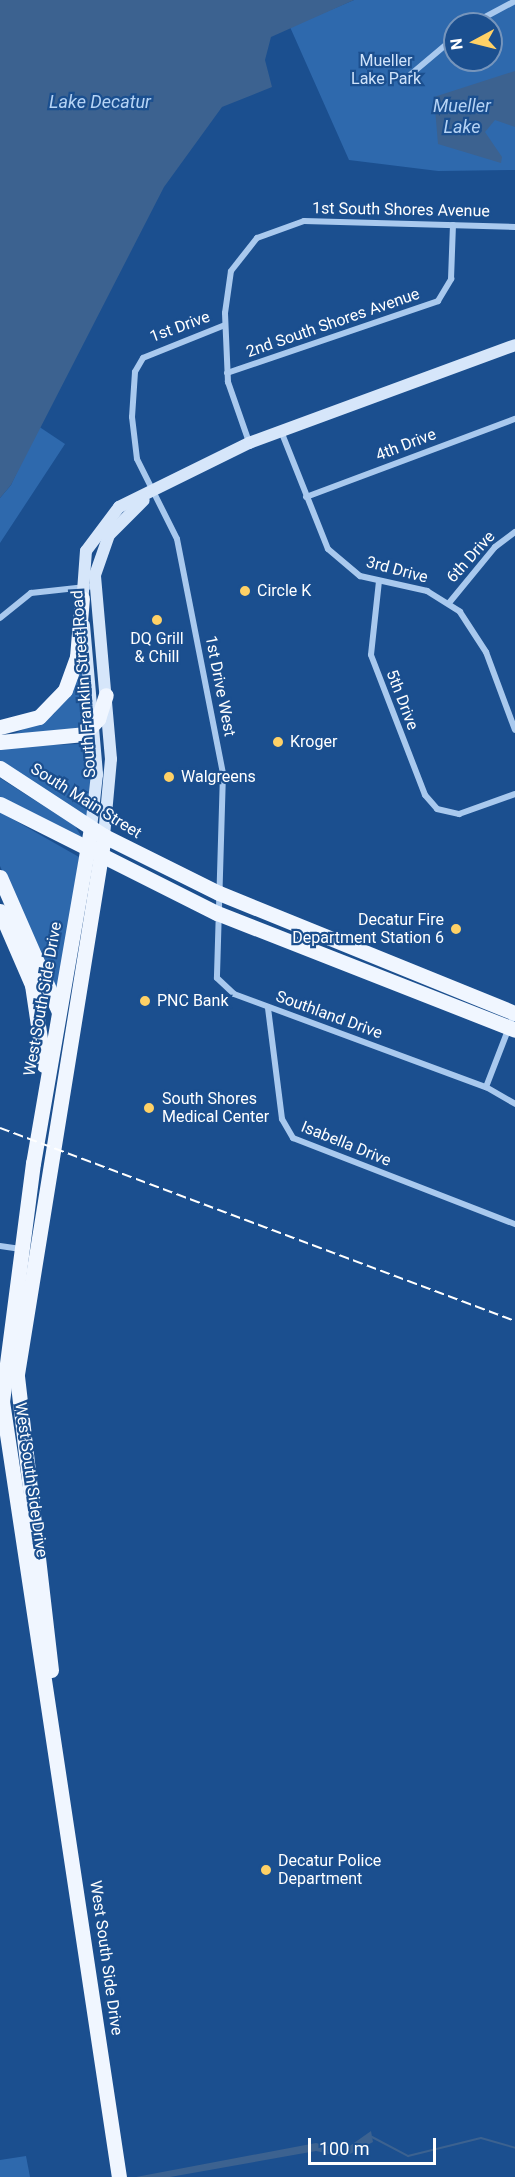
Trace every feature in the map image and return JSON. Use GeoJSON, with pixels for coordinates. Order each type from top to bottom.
{"type":"FeatureCollection","features":[{"type":"Feature","properties":{"kind":"main road"},"geometry":{"type":"LineString","coordinates":[[0,727],[39,717],[65,690],[78,657],[81,592]]}},
{"type":"Feature","properties":{"kind":"main road"},"geometry":{"type":"LineString","coordinates":[[0,742],[69,738],[94,725],[106,695]]}},
{"type":"Feature","properties":{"kind":"main road","name":"South Main Street"},"geometry":{"type":"LineString","coordinates":[[0,768],[97,832],[219,893],[514,1019]]}},
{"type":"Feature","properties":{"kind":"main road"},"geometry":{"type":"LineString","coordinates":[[0,804],[94,855],[217,913],[514,1019]]}},
{"type":"Feature","properties":{"kind":"main road","name":"West South Side Drive"},"geometry":{"type":"LineString","coordinates":[[97,832],[69,1059],[36,1251],[17,1397],[45,1598],[58,1745],[118,2174]]}},
{"type":"Feature","properties":{"kind":"main road","name":"West South Side Drive"},"geometry":{"type":"LineString","coordinates":[[58,1745],[30,1603],[2,1401],[20,1249],[39,1128],[59,1012],[94,855]]}},
{"type":"Feature","properties":{"kind":"main road"},"geometry":{"type":"LineString","coordinates":[[0,877],[59,1012],[69,1059]]}},
{"type":"Feature","properties":{"kind":"main road"},"geometry":{"type":"LineString","coordinates":[[0,911],[39,1013],[44,1064],[39,1128]]}},
{"type":"Feature","properties":{"kind":"street"},"geometry":{"type":"LineString","coordinates":[[494,12],[515,1]]}},
{"type":"Feature","properties":{"kind":"street"},"geometry":{"type":"LineString","coordinates":[[410,75],[443,47]]}},
{"type":"Feature","properties":{"kind":"street","name":"1st South Shores Avenue"},"geometry":{"type":"LineString","coordinates":[[249,443],[227,373],[225,325],[231,271],[250,245],[273,228],[316,220],[515,227]]}},
{"type":"Feature","properties":{"kind":"street","name":"2nd South Shores Avenue"},"geometry":{"type":"LineString","coordinates":[[227,373],[438,301],[451,279],[453,225]]}},
{"type":"Feature","properties":{"kind":"street","name":"1st Drive"},"geometry":{"type":"LineString","coordinates":[[154,491],[137,459],[132,427],[138,363],[149,353],[225,325]]}},
{"type":"Feature","properties":{"kind":"street","name":"South Franklin Street Road"},"geometry":{"type":"LineString","coordinates":[[97,832],[98,774],[81,592],[86,551],[96,530],[119,507],[249,443],[515,345]]}},
{"type":"Feature","properties":{"kind":"street","name":"4th Drive"},"geometry":{"type":"LineString","coordinates":[[306,497],[515,418]]}},
{"type":"Feature","properties":{"kind":"street","name":"3rd Drive"},"geometry":{"type":"LineString","coordinates":[[281,431],[328,549],[353,572],[379,581],[427,591],[449,603],[480,640],[515,730]]}},
{"type":"Feature","properties":{"kind":"street","name":"South Franklin Street Road"},"geometry":{"type":"LineString","coordinates":[[97,832],[111,759],[95,586],[110,535],[154,491]]}},
{"type":"Feature","properties":{"kind":"street","name":"1st Drive West"},"geometry":{"type":"LineString","coordinates":[[154,491],[178,546],[223,773],[219,893]]}},
{"type":"Feature","properties":{"kind":"street","name":"6th Drive"},"geometry":{"type":"LineString","coordinates":[[449,603],[495,547],[515,532]]}},
{"type":"Feature","properties":{"kind":"street","name":"5th Drive"},"geometry":{"type":"LineString","coordinates":[[379,581],[371,655],[421,789],[433,805],[448,813],[465,813],[515,794]]}},
{"type":"Feature","properties":{"kind":"street"},"geometry":{"type":"LineString","coordinates":[[0,618],[31,593],[81,592],[95,586]]}},
{"type":"Feature","properties":{"kind":"street","name":"Southland Drive"},"geometry":{"type":"LineString","coordinates":[[219,893],[218,978],[229,991],[268,1008],[486,1087],[515,1104]]}},
{"type":"Feature","properties":{"kind":"street","name":"Isabella Drive"},"geometry":{"type":"LineString","coordinates":[[268,1008],[282,1119],[289,1135],[515,1224]]}},
{"type":"Feature","properties":{"kind":"street"},"geometry":{"type":"LineString","coordinates":[[486,1087],[514,1019]]}},
{"type":"Feature","properties":{"kind":"street"},"geometry":{"type":"LineString","coordinates":[[0,1246],[36,1251]]}},
{"type":"Feature","properties":{"kind":"green space","name":"Mueller Lake Park"},"geometry":{"type":"Polygon","coordinates":[[[354,0],[515,0],[515,170],[438,171],[349,160],[290,27],[354,0]]]}},
{"type":"Feature","properties":{"kind":"green space"},"geometry":{"type":"Polygon","coordinates":[[[38,426],[65,444],[0,543],[0,498],[11,485],[38,426]]]}},
{"type":"Feature","properties":{"kind":"green space"},"geometry":{"type":"Polygon","coordinates":[[[82,668],[90,719],[83,728],[14,734],[54,714],[82,668]]]}},
{"type":"Feature","properties":{"kind":"green space"},"geometry":{"type":"Polygon","coordinates":[[[92,738],[90,818],[0,765],[0,747],[79,744],[92,738]]]}},
{"type":"Feature","properties":{"kind":"green space"},"geometry":{"type":"Polygon","coordinates":[[[0,778],[75,826],[83,839],[0,800],[0,778]]]}},
{"type":"Feature","properties":{"kind":"green space"},"geometry":{"type":"Polygon","coordinates":[[[0,812],[79,857],[58,999],[0,866],[0,812]]]}},
{"type":"Feature","properties":{"kind":"green space"},"geometry":{"type":"Polygon","coordinates":[[[26,2156],[30,2177],[0,2177],[0,2160],[26,2156]]]}},
{"type":"Feature","properties":{"kind":"water","name":"Lake Decatur"},"geometry":{"type":"Polygon","coordinates":[[[0,0],[354,0],[271,37],[265,60],[272,87],[222,107],[164,187],[11,485],[0,498],[0,0]]]}},
{"type":"Feature","properties":{"kind":"water","name":"Mueller Lake"},"geometry":{"type":"Polygon","coordinates":[[[515,71],[515,127],[495,120],[485,132],[502,157],[501,163],[438,144],[434,97],[515,71]]]}},
{"type":"Feature","properties":{"kind":"water"},"geometry":{"type":"Polygon","coordinates":[[[371,2131],[373,2142],[344,2157],[316,2151],[170,2177],[136,2177],[316,2143],[344,2150],[371,2131]]]}},
{"type":"Feature","properties":{"kind":"waterway"},"geometry":{"type":"LineString","coordinates":[[372,2137],[408,2156],[481,2138],[515,2148]]}},
{"type":"Feature","properties":{"kind":"railway"},"geometry":{"type":"LineString","coordinates":[[0,1128],[515,1321]]}},
{"type":"Feature","properties":{"kind":"place","name":"Circle K"},"geometry":{"type":"Point","coordinates":[245,591]}},
{"type":"Feature","properties":{"kind":"place","name":"DQ Grill & Chill"},"geometry":{"type":"Point","coordinates":[157,620]}},
{"type":"Feature","properties":{"kind":"place","name":"Kroger"},"geometry":{"type":"Point","coordinates":[278,742]}},
{"type":"Feature","properties":{"kind":"place","name":"Walgreens"},"geometry":{"type":"Point","coordinates":[169,777]}},
{"type":"Feature","properties":{"kind":"place","name":"Decatur Fire Department Station 6"},"geometry":{"type":"Point","coordinates":[456,929]}},
{"type":"Feature","properties":{"kind":"place","name":"PNC Bank"},"geometry":{"type":"Point","coordinates":[145,1001]}},
{"type":"Feature","properties":{"kind":"place","name":"South Shores Medical Center"},"geometry":{"type":"Point","coordinates":[149,1108]}},
{"type":"Feature","properties":{"kind":"place","name":"Decatur Police Department"},"geometry":{"type":"Point","coordinates":[266,1870]}}]}
